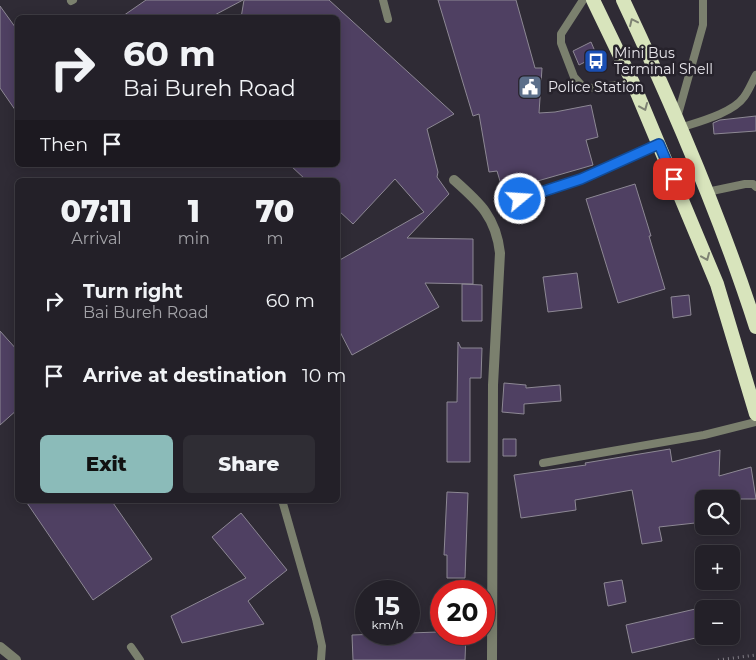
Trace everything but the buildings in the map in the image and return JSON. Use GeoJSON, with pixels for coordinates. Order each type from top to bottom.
{"type":"FeatureCollection","features":[{"type":"Feature","properties":{"kind":"highway"},"geometry":{"type":"LineString","coordinates":[[593,0],[633,83],[717,284],[756,414]]}},
{"type":"Feature","properties":{"kind":"highway"},"geometry":{"type":"LineString","coordinates":[[623,0],[645,46],[707,192],[745,291],[756,326]]}},
{"type":"Feature","properties":{"kind":"street"},"geometry":{"type":"LineString","coordinates":[[454,180],[475,199],[488,215],[498,234],[500,253],[493,385],[492,660]]}},
{"type":"Feature","properties":{"kind":"street"},"geometry":{"type":"LineString","coordinates":[[0,647],[16,660]]}},
{"type":"Feature","properties":{"kind":"lane"},"geometry":{"type":"LineString","coordinates":[[383,0],[388,19]]}},
{"type":"Feature","properties":{"kind":"lane"},"geometry":{"type":"LineString","coordinates":[[583,0],[561,34],[562,44],[574,77],[584,87],[593,88],[633,83]]}},
{"type":"Feature","properties":{"kind":"lane"},"geometry":{"type":"LineString","coordinates":[[703,0],[703,25],[678,124],[721,113],[734,106],[744,98],[756,75]]}},
{"type":"Feature","properties":{"kind":"lane"},"geometry":{"type":"LineString","coordinates":[[520,199],[581,179],[659,144]]}},
{"type":"Feature","properties":{"kind":"lane"},"geometry":{"type":"LineString","coordinates":[[707,192],[746,184],[753,184],[756,188]]}},
{"type":"Feature","properties":{"kind":"lane"},"geometry":{"type":"LineString","coordinates":[[543,463],[704,435],[756,422]]}},
{"type":"Feature","properties":{"kind":"lane"},"geometry":{"type":"LineString","coordinates":[[283,503],[316,619],[322,646],[321,660]]}},
{"type":"Feature","properties":{"kind":"lane"},"geometry":{"type":"LineString","coordinates":[[131,647],[140,660]]}},
{"type":"Feature","properties":{"kind":"path"},"geometry":{"type":"LineString","coordinates":[[718,660],[756,654]]}},
{"type":"Feature","properties":{"kind":"place","name":"Mini Bus Terminal Shell"},"geometry":{"type":"Point","coordinates":[596,61]}},
{"type":"Feature","properties":{"kind":"place","name":"Police Station"},"geometry":{"type":"Point","coordinates":[530,87]}},
{"type":"Feature","properties":{"kind":"route"},"geometry":{"type":"LineString","coordinates":[[520,199],[581,179],[659,144],[674,179]]}}]}
